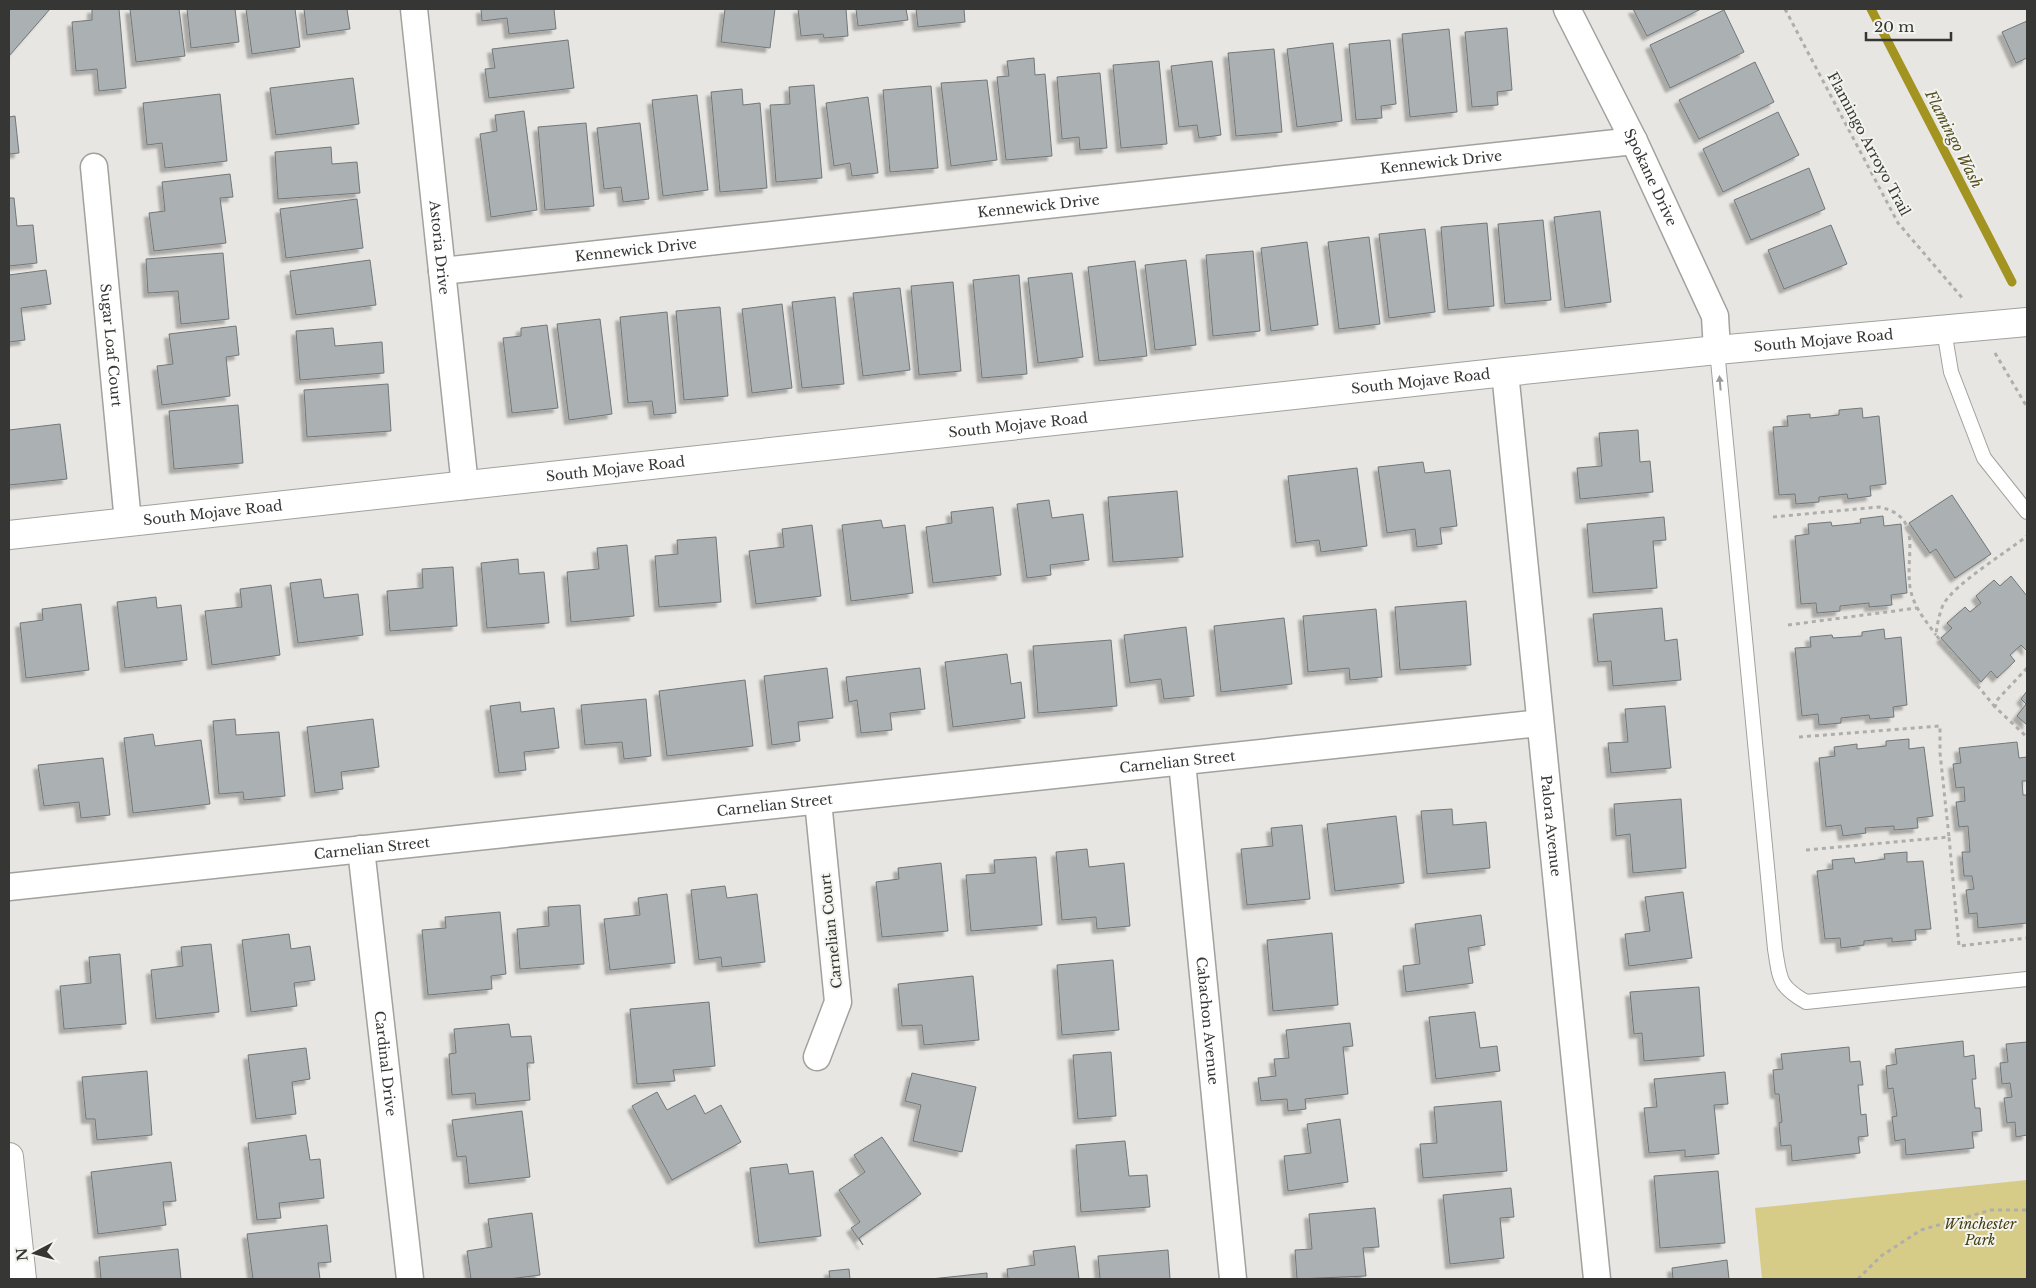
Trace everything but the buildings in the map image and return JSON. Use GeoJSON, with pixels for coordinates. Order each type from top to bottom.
{"type":"FeatureCollection","features":[{"type":"Feature","properties":{"kind":"street","name":"Astoria Drive"},"geometry":{"type":"LineString","coordinates":[[414,9],[465,486]]}},
{"type":"Feature","properties":{"kind":"street","name":"Spokane Drive"},"geometry":{"type":"LineString","coordinates":[[1567,9],[1634,141],[1715,316],[1718,350]]}},
{"type":"Feature","properties":{"kind":"street","name":"Kennewick Drive"},"geometry":{"type":"LineString","coordinates":[[442,271],[1634,141]]}},
{"type":"Feature","properties":{"kind":"street","name":"Sugar Loaf Court"},"geometry":{"type":"LineString","coordinates":[[94,167],[128,522]]}},
{"type":"Feature","properties":{"kind":"street","name":"South Mojave Road"},"geometry":{"type":"LineString","coordinates":[[9,535],[1505,372],[1718,350],[2027,322]]}},
{"type":"Feature","properties":{"kind":"street","name":"Palora Avenue"},"geometry":{"type":"LineString","coordinates":[[1505,372],[1597,1279]]}},
{"type":"Feature","properties":{"kind":"street","name":"Carnelian Street"},"geometry":{"type":"LineString","coordinates":[[9,887],[1540,723]]}},
{"type":"Feature","properties":{"kind":"street","name":"Cabachon Avenue"},"geometry":{"type":"LineString","coordinates":[[1182,762],[1233,1279]]}},
{"type":"Feature","properties":{"kind":"street","name":"Carnelian Court"},"geometry":{"type":"LineString","coordinates":[[817,1057],[838,1002],[818,800]]}},
{"type":"Feature","properties":{"kind":"street","name":"Cardinal Drive"},"geometry":{"type":"LineString","coordinates":[[361,849],[410,1279]]}},
{"type":"Feature","properties":{"kind":"street"},"geometry":{"type":"LineString","coordinates":[[9,1157],[22,1279]]}},
{"type":"Feature","properties":{"kind":"lane"},"geometry":{"type":"LineString","coordinates":[[1944,330],[1951,372],[1984,458],[2027,512]]}},
{"type":"Feature","properties":{"kind":"lane"},"geometry":{"type":"LineString","coordinates":[[1718,350],[1775,949],[1780,976],[1788,991],[1806,1002],[2027,979]]}},
{"type":"Feature","properties":{"kind":"path","name":"Flamingo Arroyo Trail"},"geometry":{"type":"LineString","coordinates":[[1785,9],[1898,223],[1961,295],[2027,407]]}},
{"type":"Feature","properties":{"kind":"path"},"geometry":{"type":"LineString","coordinates":[[1773,517],[1879,507],[1892,509],[1903,518],[1908,531],[1910,586],[1917,608],[1936,635],[1995,707],[2027,737]]}},
{"type":"Feature","properties":{"kind":"path"},"geometry":{"type":"LineString","coordinates":[[1936,635],[1944,604],[1957,588],[2027,536]]}},
{"type":"Feature","properties":{"kind":"path"},"geometry":{"type":"LineString","coordinates":[[1788,625],[1917,608]]}},
{"type":"Feature","properties":{"kind":"path"},"geometry":{"type":"LineString","coordinates":[[1995,707],[1998,699],[2027,668]]}},
{"type":"Feature","properties":{"kind":"path"},"geometry":{"type":"LineString","coordinates":[[1799,737],[1940,726],[1940,754],[1959,946],[2027,938]]}},
{"type":"Feature","properties":{"kind":"path"},"geometry":{"type":"LineString","coordinates":[[1806,850],[1949,837]]}},
{"type":"Feature","properties":{"kind":"path"},"geometry":{"type":"LineString","coordinates":[[1858,1279],[1880,1256],[1921,1230],[1991,1210],[2027,1210]]}},
{"type":"Feature","properties":{"kind":"green space","name":"Winchester Park"},"geometry":{"type":"Polygon","coordinates":[[[2027,1180],[2027,1279],[1762,1279],[1755,1208],[2027,1180]]]}},
{"type":"Feature","properties":{"kind":"waterway","name":"Flamingo Wash"},"geometry":{"type":"LineString","coordinates":[[1871,9],[2012,282]]}}]}
